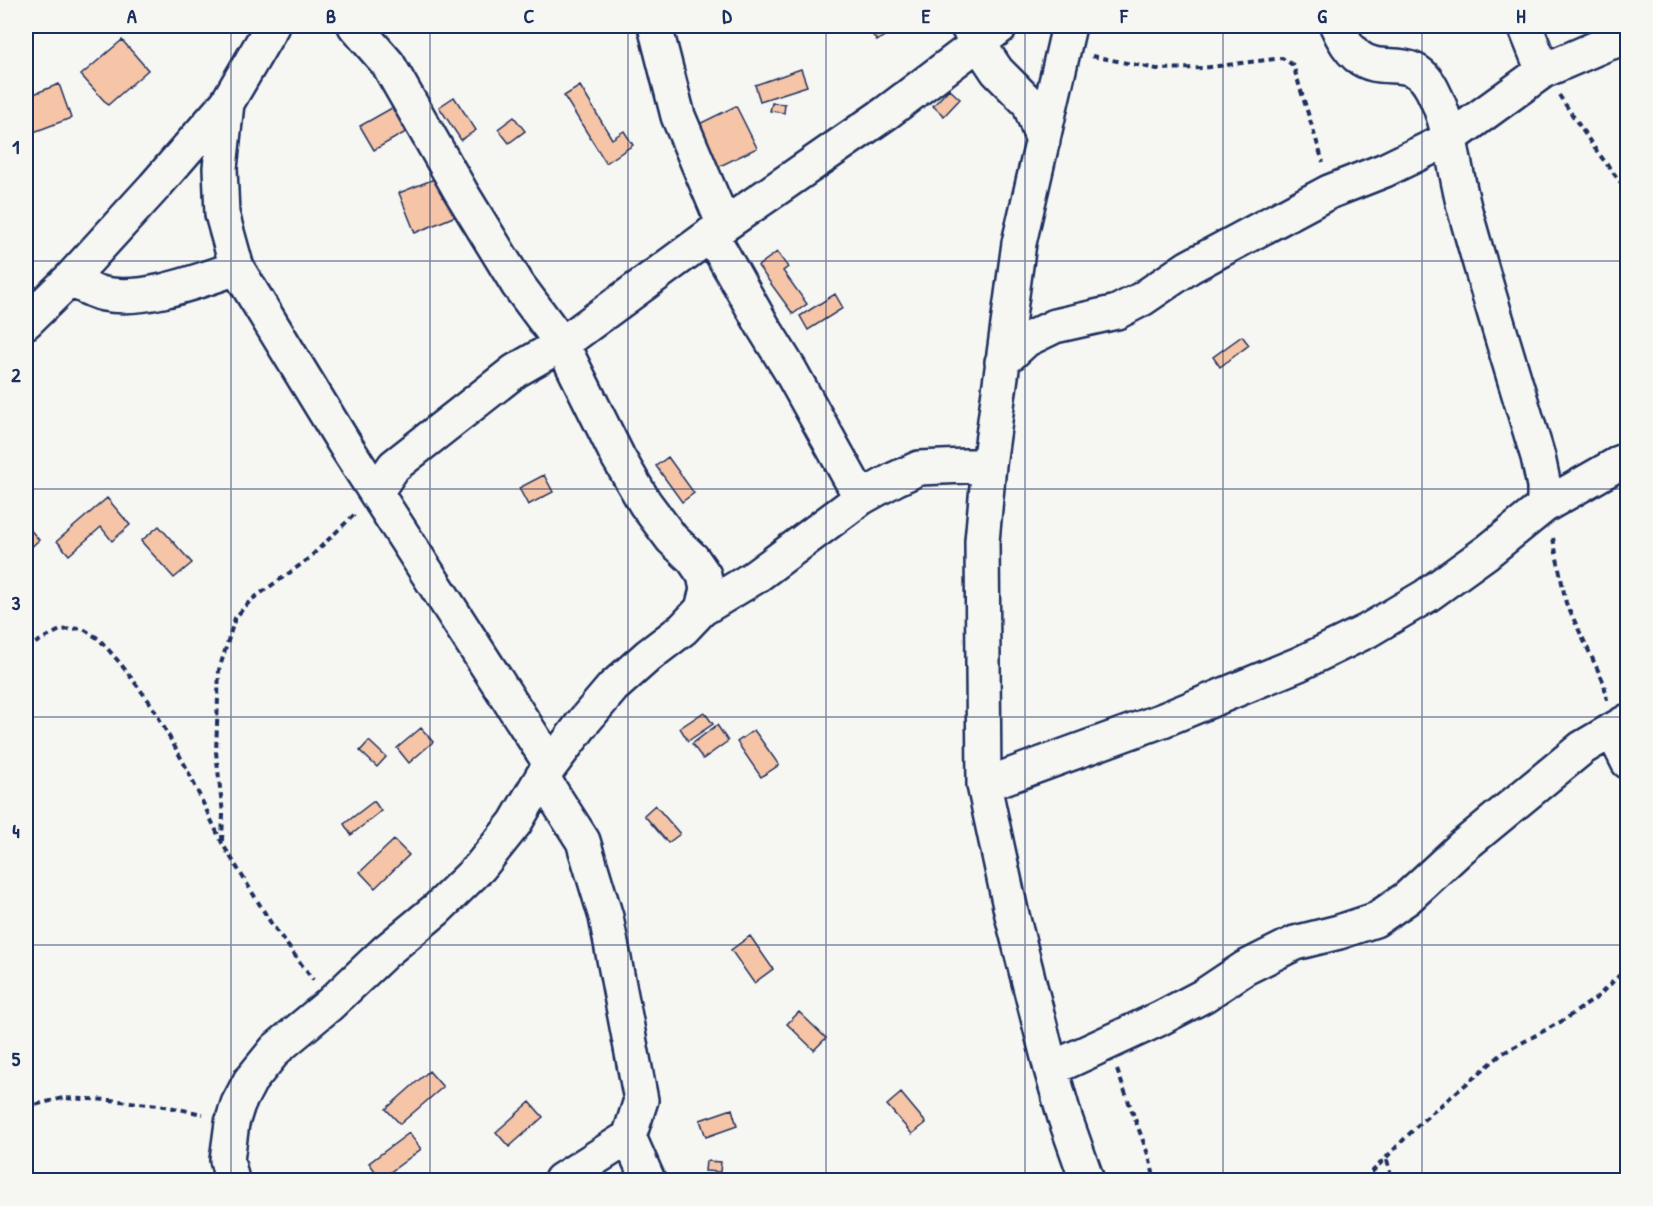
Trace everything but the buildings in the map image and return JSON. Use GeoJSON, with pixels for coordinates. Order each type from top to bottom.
{"type":"FeatureCollection","features":[{"type":"Feature","properties":{"kind":"street"},"geometry":{"type":"LineString","coordinates":[[26,322],[70,279],[227,103],[272,26]]}},
{"type":"Feature","properties":{"kind":"street"},"geometry":{"type":"LineString","coordinates":[[355,26],[388,64],[461,192],[513,277],[562,344],[618,457],[645,502],[672,539],[693,559],[704,576],[707,589],[702,609]]}},
{"type":"Feature","properties":{"kind":"street"},"geometry":{"type":"LineString","coordinates":[[656,26],[678,116],[717,230],[764,328],[861,498]]}},
{"type":"Feature","properties":{"kind":"street"},"geometry":{"type":"LineString","coordinates":[[1337,26],[1356,55],[1370,63],[1405,66],[1419,72],[1431,87],[1440,106],[1464,205],[1538,457],[1544,486],[1544,506]]}},
{"type":"Feature","properties":{"kind":"street"},"geometry":{"type":"LineString","coordinates":[[1525,26],[1544,71]]}},
{"type":"Feature","properties":{"kind":"street"},"geometry":{"type":"LineString","coordinates":[[376,492],[394,466],[515,371],[562,344],[717,230],[886,113],[982,32],[997,71],[1029,103],[1042,141]]}},
{"type":"Feature","properties":{"kind":"street"},"geometry":{"type":"LineString","coordinates":[[1067,37],[1019,243],[989,465],[982,541],[984,785],[1011,911],[1051,1069],[1065,1118],[1088,1180]]}},
{"type":"Feature","properties":{"kind":"street"},"geometry":{"type":"LineString","coordinates":[[1002,362],[1026,340],[1055,326],[1117,312],[1142,299],[1189,267],[1329,192],[1385,170],[1449,140],[1544,71],[1628,37]]}},
{"type":"Feature","properties":{"kind":"street"},"geometry":{"type":"LineString","coordinates":[[227,103],[220,168],[222,214],[237,268],[346,448],[472,645],[514,706],[583,841],[606,917],[641,1101],[629,1137],[561,1180]]}},
{"type":"Feature","properties":{"kind":"street"},"geometry":{"type":"LineString","coordinates":[[70,279],[103,294],[129,296],[191,283],[237,268]]}},
{"type":"Feature","properties":{"kind":"street"},"geometry":{"type":"LineString","coordinates":[[984,785],[1163,720],[1299,664],[1367,631],[1426,596],[1487,552],[1544,506],[1628,458]]}},
{"type":"Feature","properties":{"kind":"street"},"geometry":{"type":"LineString","coordinates":[[232,1180],[227,1160],[232,1123],[237,1104],[250,1081],[276,1048],[330,1005],[385,951],[437,909],[480,867],[515,823],[546,771],[613,687],[683,629],[702,609],[755,577],[861,498],[919,468],[989,465]]}},
{"type":"Feature","properties":{"kind":"street"},"geometry":{"type":"LineString","coordinates":[[1051,1069],[1203,996],[1245,968],[1295,943],[1340,932],[1375,920],[1407,898],[1462,847],[1582,748],[1620,725],[1628,762]]}},
{"type":"Feature","properties":{"kind":"street"},"geometry":{"type":"LineString","coordinates":[[629,1137],[648,1180]]}},
{"type":"Feature","properties":{"kind":"path"},"geometry":{"type":"LineString","coordinates":[[1067,37],[1157,69],[1202,68],[1282,58],[1293,65],[1320,149],[1329,192]]}},
{"type":"Feature","properties":{"kind":"path"},"geometry":{"type":"LineString","coordinates":[[1544,71],[1593,146],[1628,192]]}},
{"type":"Feature","properties":{"kind":"path"},"geometry":{"type":"LineString","coordinates":[[222,843],[223,814],[216,753],[219,670],[235,618],[251,600],[306,561],[376,492]]}},
{"type":"Feature","properties":{"kind":"path"},"geometry":{"type":"LineString","coordinates":[[1544,506],[1553,534],[1566,603],[1604,683],[1620,725]]}},
{"type":"Feature","properties":{"kind":"path"},"geometry":{"type":"LineString","coordinates":[[26,648],[60,630],[82,628],[99,639],[120,663],[151,704],[186,767],[222,843],[271,923],[330,1005]]}},
{"type":"Feature","properties":{"kind":"path"},"geometry":{"type":"LineString","coordinates":[[1364,1180],[1421,1122],[1503,1053],[1562,1021],[1595,999],[1628,967]]}},
{"type":"Feature","properties":{"kind":"path"},"geometry":{"type":"LineString","coordinates":[[1107,1044],[1149,1156],[1155,1180]]}},
{"type":"Feature","properties":{"kind":"path"},"geometry":{"type":"LineString","coordinates":[[26,1107],[63,1098],[109,1100],[159,1105],[228,1119],[232,1123]]}},
{"type":"Feature","properties":{"kind":"path"},"geometry":{"type":"LineString","coordinates":[[1386,1159],[1392,1180]]}}]}
